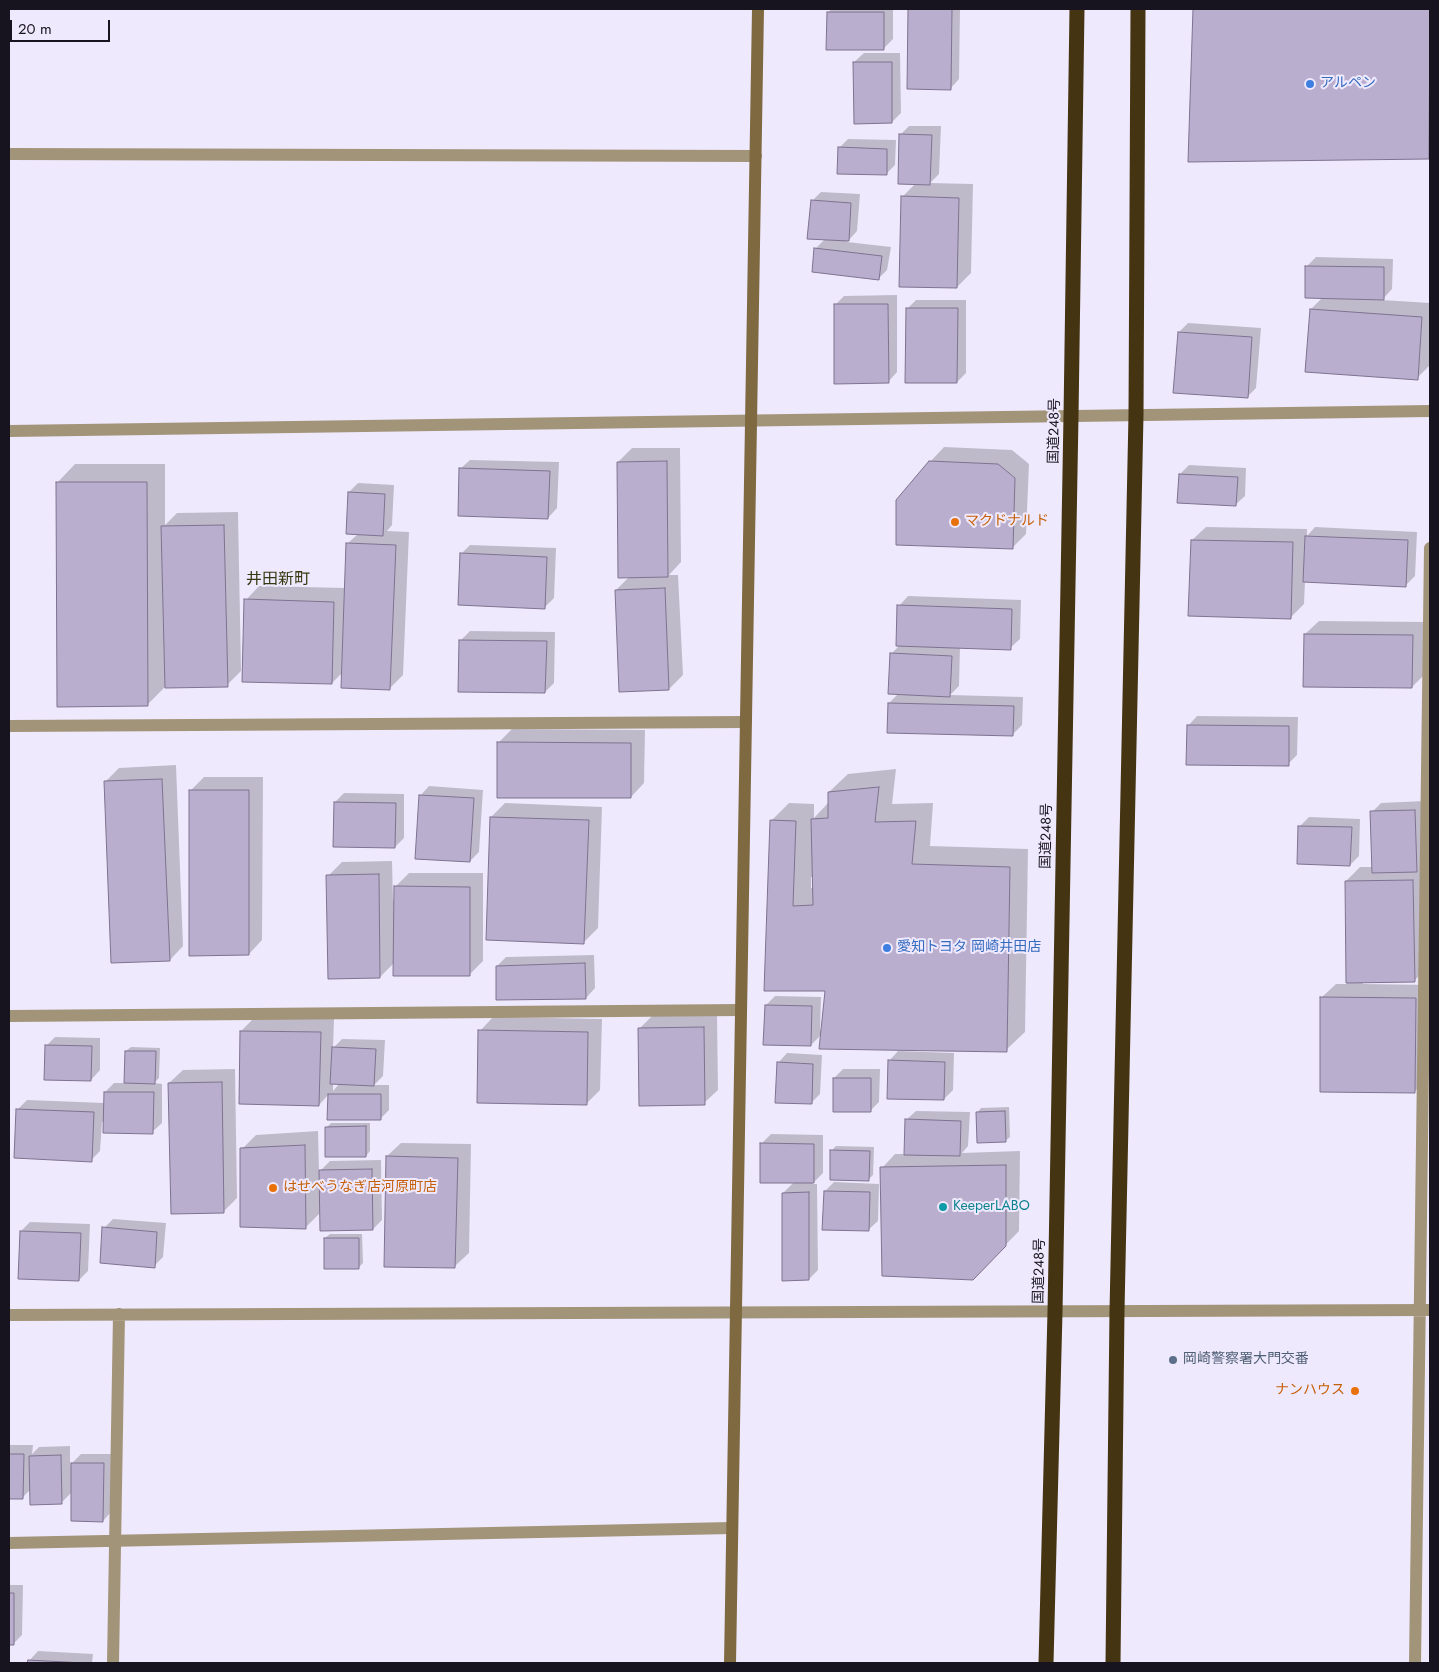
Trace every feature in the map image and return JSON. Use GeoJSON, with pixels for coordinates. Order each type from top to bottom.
{"type":"FeatureCollection","features":[{"type":"Feature","properties":{"kind":"highway","name":"国道248号"},"geometry":{"type":"LineString","coordinates":[[1046,1663],[1055,1312],[1077,9]]}},
{"type":"Feature","properties":{"kind":"highway"},"geometry":{"type":"LineString","coordinates":[[1112,1663],[1117,1311],[1136,415],[1138,9]]}},
{"type":"Feature","properties":{"kind":"street"},"geometry":{"type":"LineString","coordinates":[[730,1663],[758,9]]}},
{"type":"Feature","properties":{"kind":"street"},"geometry":{"type":"LineString","coordinates":[[9,154],[756,156]]}},
{"type":"Feature","properties":{"kind":"street"},"geometry":{"type":"LineString","coordinates":[[9,431],[1430,411]]}},
{"type":"Feature","properties":{"kind":"street"},"geometry":{"type":"LineString","coordinates":[[1415,1663],[1425,1310],[1430,548]]}},
{"type":"Feature","properties":{"kind":"street"},"geometry":{"type":"LineString","coordinates":[[9,726],[746,722]]}},
{"type":"Feature","properties":{"kind":"street"},"geometry":{"type":"LineString","coordinates":[[9,1016],[741,1010]]}},
{"type":"Feature","properties":{"kind":"street"},"geometry":{"type":"LineString","coordinates":[[9,1315],[1425,1310]]}},
{"type":"Feature","properties":{"kind":"street"},"geometry":{"type":"LineString","coordinates":[[113,1663],[118,1314]]}},
{"type":"Feature","properties":{"kind":"street"},"geometry":{"type":"LineString","coordinates":[[9,1543],[732,1528]]}},
{"type":"Feature","properties":{"kind":"building"},"geometry":{"type":"Polygon","coordinates":[[[908,9],[952,9],[951,90],[907,89],[908,9]]]}},
{"type":"Feature","properties":{"kind":"building","name":"アルペン"},"geometry":{"type":"Polygon","coordinates":[[[1193,9],[1430,9],[1429,159],[1188,162],[1193,9]]]}},
{"type":"Feature","properties":{"kind":"building"},"geometry":{"type":"Polygon","coordinates":[[[827,12],[884,12],[884,50],[826,50],[827,12]]]}},
{"type":"Feature","properties":{"kind":"building"},"geometry":{"type":"Polygon","coordinates":[[[853,62],[892,62],[892,123],[854,124],[853,62]]]}},
{"type":"Feature","properties":{"kind":"building"},"geometry":{"type":"Polygon","coordinates":[[[899,134],[932,135],[930,185],[898,184],[899,134]]]}},
{"type":"Feature","properties":{"kind":"building"},"geometry":{"type":"Polygon","coordinates":[[[838,147],[887,149],[887,175],[837,174],[838,147]]]}},
{"type":"Feature","properties":{"kind":"building"},"geometry":{"type":"Polygon","coordinates":[[[901,196],[959,198],[957,288],[899,287],[901,196]]]}},
{"type":"Feature","properties":{"kind":"building"},"geometry":{"type":"Polygon","coordinates":[[[811,200],[851,203],[849,241],[807,239],[811,200]]]}},
{"type":"Feature","properties":{"kind":"building"},"geometry":{"type":"Polygon","coordinates":[[[814,248],[882,256],[879,280],[812,272],[814,248]]]}},
{"type":"Feature","properties":{"kind":"building"},"geometry":{"type":"Polygon","coordinates":[[[1305,266],[1384,267],[1384,300],[1305,298],[1305,266]]]}},
{"type":"Feature","properties":{"kind":"building"},"geometry":{"type":"Polygon","coordinates":[[[834,304],[888,304],[889,383],[834,384],[834,304]]]}},
{"type":"Feature","properties":{"kind":"building"},"geometry":{"type":"Polygon","coordinates":[[[906,308],[958,308],[957,383],[905,383],[906,308]]]}},
{"type":"Feature","properties":{"kind":"building"},"geometry":{"type":"Polygon","coordinates":[[[1310,309],[1422,317],[1418,380],[1305,372],[1310,309]]]}},
{"type":"Feature","properties":{"kind":"building"},"geometry":{"type":"Polygon","coordinates":[[[1178,332],[1252,337],[1248,398],[1173,393],[1178,332]]]}},
{"type":"Feature","properties":{"kind":"building"},"geometry":{"type":"Polygon","coordinates":[[[667,461],[668,577],[618,578],[617,462],[667,461]]]}},
{"type":"Feature","properties":{"kind":"building","name":"マクドナルド"},"geometry":{"type":"Polygon","coordinates":[[[929,461],[998,464],[1015,478],[1013,549],[896,545],[896,500],[929,461]]]}},
{"type":"Feature","properties":{"kind":"building"},"geometry":{"type":"Polygon","coordinates":[[[459,468],[550,471],[548,519],[458,516],[459,468]]]}},
{"type":"Feature","properties":{"kind":"building"},"geometry":{"type":"Polygon","coordinates":[[[1179,474],[1238,477],[1236,506],[1177,503],[1179,474]]]}},
{"type":"Feature","properties":{"kind":"building"},"geometry":{"type":"Polygon","coordinates":[[[56,482],[147,482],[148,706],[57,707],[56,482]]]}},
{"type":"Feature","properties":{"kind":"building"},"geometry":{"type":"Polygon","coordinates":[[[348,492],[385,494],[383,536],[346,534],[348,492]]]}},
{"type":"Feature","properties":{"kind":"building"},"geometry":{"type":"Polygon","coordinates":[[[224,525],[228,687],[165,688],[161,526],[224,525]]]}},
{"type":"Feature","properties":{"kind":"building"},"geometry":{"type":"Polygon","coordinates":[[[1305,536],[1408,540],[1406,587],[1303,582],[1305,536]]]}},
{"type":"Feature","properties":{"kind":"building"},"geometry":{"type":"Polygon","coordinates":[[[1191,540],[1293,542],[1291,619],[1188,616],[1191,540]]]}},
{"type":"Feature","properties":{"kind":"building"},"geometry":{"type":"Polygon","coordinates":[[[346,543],[396,545],[390,690],[341,688],[346,543]]]}},
{"type":"Feature","properties":{"kind":"building"},"geometry":{"type":"Polygon","coordinates":[[[460,553],[547,557],[545,609],[458,605],[460,553]]]}},
{"type":"Feature","properties":{"kind":"building"},"geometry":{"type":"Polygon","coordinates":[[[665,588],[669,690],[619,692],[615,590],[665,588]]]}},
{"type":"Feature","properties":{"kind":"building"},"geometry":{"type":"Polygon","coordinates":[[[244,599],[334,602],[332,684],[242,682],[244,599]]]}},
{"type":"Feature","properties":{"kind":"building"},"geometry":{"type":"Polygon","coordinates":[[[897,605],[1012,609],[1011,650],[896,646],[897,605]]]}},
{"type":"Feature","properties":{"kind":"building"},"geometry":{"type":"Polygon","coordinates":[[[1304,634],[1413,635],[1412,688],[1303,687],[1304,634]]]}},
{"type":"Feature","properties":{"kind":"building"},"geometry":{"type":"Polygon","coordinates":[[[459,640],[547,641],[545,693],[458,692],[459,640]]]}},
{"type":"Feature","properties":{"kind":"building"},"geometry":{"type":"Polygon","coordinates":[[[890,653],[952,656],[950,697],[888,694],[890,653]]]}},
{"type":"Feature","properties":{"kind":"building"},"geometry":{"type":"Polygon","coordinates":[[[888,703],[1014,706],[1013,736],[887,733],[888,703]]]}},
{"type":"Feature","properties":{"kind":"building"},"geometry":{"type":"Polygon","coordinates":[[[1187,725],[1289,726],[1289,766],[1186,765],[1187,725]]]}},
{"type":"Feature","properties":{"kind":"building"},"geometry":{"type":"Polygon","coordinates":[[[497,742],[631,743],[631,798],[497,798],[497,742]]]}},
{"type":"Feature","properties":{"kind":"building"},"geometry":{"type":"Polygon","coordinates":[[[162,779],[170,961],[111,963],[104,781],[162,779]]]}},
{"type":"Feature","properties":{"kind":"building","name":"愛知トヨタ 岡崎井田店"},"geometry":{"type":"Polygon","coordinates":[[[879,787],[875,822],[916,821],[912,864],[1010,867],[1007,1052],[819,1049],[825,991],[764,991],[770,820],[796,821],[793,906],[813,905],[811,819],[828,818],[828,792],[879,787]]]}},
{"type":"Feature","properties":{"kind":"building"},"geometry":{"type":"Polygon","coordinates":[[[189,790],[249,790],[249,955],[189,956],[189,790]]]}},
{"type":"Feature","properties":{"kind":"building"},"geometry":{"type":"Polygon","coordinates":[[[419,795],[474,798],[470,862],[415,859],[419,795]]]}},
{"type":"Feature","properties":{"kind":"building"},"geometry":{"type":"Polygon","coordinates":[[[334,802],[396,803],[395,848],[333,847],[334,802]]]}},
{"type":"Feature","properties":{"kind":"building"},"geometry":{"type":"Polygon","coordinates":[[[1415,810],[1417,872],[1372,873],[1370,811],[1415,810]]]}},
{"type":"Feature","properties":{"kind":"building"},"geometry":{"type":"Polygon","coordinates":[[[490,817],[589,820],[584,944],[486,940],[490,817]]]}},
{"type":"Feature","properties":{"kind":"building"},"geometry":{"type":"Polygon","coordinates":[[[1298,826],[1352,827],[1350,866],[1297,864],[1298,826]]]}},
{"type":"Feature","properties":{"kind":"building"},"geometry":{"type":"Polygon","coordinates":[[[379,874],[380,978],[328,979],[326,875],[379,874]]]}},
{"type":"Feature","properties":{"kind":"building"},"geometry":{"type":"Polygon","coordinates":[[[1413,880],[1415,982],[1346,983],[1345,881],[1413,880]]]}},
{"type":"Feature","properties":{"kind":"building"},"geometry":{"type":"Polygon","coordinates":[[[394,886],[470,887],[470,976],[393,976],[394,886]]]}},
{"type":"Feature","properties":{"kind":"building"},"geometry":{"type":"Polygon","coordinates":[[[585,963],[586,999],[496,1000],[496,966],[585,963]]]}},
{"type":"Feature","properties":{"kind":"building"},"geometry":{"type":"Polygon","coordinates":[[[1320,997],[1416,998],[1415,1093],[1320,1092],[1320,997]]]}},
{"type":"Feature","properties":{"kind":"building"},"geometry":{"type":"Polygon","coordinates":[[[765,1005],[812,1006],[811,1046],[763,1045],[765,1005]]]}},
{"type":"Feature","properties":{"kind":"building"},"geometry":{"type":"Polygon","coordinates":[[[704,1027],[705,1105],[639,1106],[638,1028],[704,1027]]]}},
{"type":"Feature","properties":{"kind":"building"},"geometry":{"type":"Polygon","coordinates":[[[478,1030],[588,1032],[587,1105],[477,1103],[478,1030]]]}},
{"type":"Feature","properties":{"kind":"building"},"geometry":{"type":"Polygon","coordinates":[[[240,1031],[321,1032],[319,1106],[239,1104],[240,1031]]]}},
{"type":"Feature","properties":{"kind":"building"},"geometry":{"type":"Polygon","coordinates":[[[45,1045],[92,1046],[91,1081],[44,1080],[45,1045]]]}},
{"type":"Feature","properties":{"kind":"building"},"geometry":{"type":"Polygon","coordinates":[[[332,1047],[376,1049],[374,1086],[330,1084],[332,1047]]]}},
{"type":"Feature","properties":{"kind":"building"},"geometry":{"type":"Polygon","coordinates":[[[125,1051],[156,1051],[155,1084],[124,1083],[125,1051]]]}},
{"type":"Feature","properties":{"kind":"building"},"geometry":{"type":"Polygon","coordinates":[[[888,1060],[945,1062],[944,1100],[887,1099],[888,1060]]]}},
{"type":"Feature","properties":{"kind":"building"},"geometry":{"type":"Polygon","coordinates":[[[777,1062],[813,1064],[812,1104],[775,1103],[777,1062]]]}},
{"type":"Feature","properties":{"kind":"building"},"geometry":{"type":"Polygon","coordinates":[[[833,1078],[871,1078],[871,1112],[833,1112],[833,1078]]]}},
{"type":"Feature","properties":{"kind":"building"},"geometry":{"type":"Polygon","coordinates":[[[222,1082],[224,1213],[171,1214],[168,1083],[222,1082]]]}},
{"type":"Feature","properties":{"kind":"building"},"geometry":{"type":"Polygon","coordinates":[[[104,1092],[154,1092],[153,1134],[103,1133],[104,1092]]]}},
{"type":"Feature","properties":{"kind":"building"},"geometry":{"type":"Polygon","coordinates":[[[328,1094],[381,1094],[381,1120],[327,1120],[328,1094]]]}},
{"type":"Feature","properties":{"kind":"building"},"geometry":{"type":"Polygon","coordinates":[[[16,1109],[94,1112],[92,1162],[14,1158],[16,1109]]]}},
{"type":"Feature","properties":{"kind":"building"},"geometry":{"type":"Polygon","coordinates":[[[1005,1111],[1006,1142],[977,1143],[976,1112],[1005,1111]]]}},
{"type":"Feature","properties":{"kind":"building"},"geometry":{"type":"Polygon","coordinates":[[[905,1119],[961,1121],[960,1156],[904,1155],[905,1119]]]}},
{"type":"Feature","properties":{"kind":"building"},"geometry":{"type":"Polygon","coordinates":[[[366,1126],[366,1157],[325,1157],[325,1127],[366,1126]]]}},
{"type":"Feature","properties":{"kind":"building"},"geometry":{"type":"Polygon","coordinates":[[[760,1143],[814,1144],[814,1183],[760,1183],[760,1143]]]}},
{"type":"Feature","properties":{"kind":"building","name":"はせべうなぎ店河原町店"},"geometry":{"type":"Polygon","coordinates":[[[305,1145],[306,1229],[240,1227],[240,1148],[305,1145]]]}},
{"type":"Feature","properties":{"kind":"building"},"geometry":{"type":"Polygon","coordinates":[[[830,1150],[870,1151],[869,1181],[830,1180],[830,1150]]]}},
{"type":"Feature","properties":{"kind":"building"},"geometry":{"type":"Polygon","coordinates":[[[386,1156],[458,1158],[455,1268],[384,1267],[386,1156]]]}},
{"type":"Feature","properties":{"kind":"building","name":"KeeperLABO"},"geometry":{"type":"Polygon","coordinates":[[[1006,1165],[1006,1246],[973,1280],[882,1276],[880,1167],[1006,1165]]]}},
{"type":"Feature","properties":{"kind":"building"},"geometry":{"type":"Polygon","coordinates":[[[372,1169],[373,1230],[320,1231],[319,1170],[372,1169]]]}},
{"type":"Feature","properties":{"kind":"building"},"geometry":{"type":"Polygon","coordinates":[[[824,1191],[870,1192],[869,1231],[822,1230],[824,1191]]]}},
{"type":"Feature","properties":{"kind":"building"},"geometry":{"type":"Polygon","coordinates":[[[809,1192],[809,1280],[782,1281],[782,1193],[809,1192]]]}},
{"type":"Feature","properties":{"kind":"building"},"geometry":{"type":"Polygon","coordinates":[[[102,1227],[157,1232],[155,1268],[100,1263],[102,1227]]]}},
{"type":"Feature","properties":{"kind":"building"},"geometry":{"type":"Polygon","coordinates":[[[20,1231],[81,1233],[79,1281],[18,1279],[20,1231]]]}},
{"type":"Feature","properties":{"kind":"building"},"geometry":{"type":"Polygon","coordinates":[[[324,1238],[359,1238],[359,1269],[324,1269],[324,1238]]]}},
{"type":"Feature","properties":{"kind":"building"},"geometry":{"type":"Polygon","coordinates":[[[9,1454],[24,1454],[23,1499],[9,1499],[9,1454]]]}},
{"type":"Feature","properties":{"kind":"building"},"geometry":{"type":"Polygon","coordinates":[[[61,1455],[62,1504],[30,1505],[29,1456],[61,1455]]]}},
{"type":"Feature","properties":{"kind":"building"},"geometry":{"type":"Polygon","coordinates":[[[71,1463],[104,1463],[103,1522],[71,1521],[71,1463]]]}},
{"type":"Feature","properties":{"kind":"building"},"geometry":{"type":"Polygon","coordinates":[[[9,1593],[14,1593],[14,1645],[9,1645],[9,1593]]]}},
{"type":"Feature","properties":{"kind":"building"},"geometry":{"type":"Polygon","coordinates":[[[28,1660],[84,1663],[27,1663],[28,1660]]]}},
{"type":"Feature","properties":{"kind":"place","name":"アルペン"},"geometry":{"type":"Point","coordinates":[1310,84]}},
{"type":"Feature","properties":{"kind":"place","name":"マクドナルド"},"geometry":{"type":"Point","coordinates":[955,522]}},
{"type":"Feature","properties":{"kind":"place","name":"愛知トヨタ 岡崎井田店"},"geometry":{"type":"Point","coordinates":[887,948]}},
{"type":"Feature","properties":{"kind":"place","name":"はせべうなぎ店河原町店"},"geometry":{"type":"Point","coordinates":[273,1188]}},
{"type":"Feature","properties":{"kind":"place","name":"KeeperLABO"},"geometry":{"type":"Point","coordinates":[943,1207]}},
{"type":"Feature","properties":{"kind":"place","name":"岡崎警察署大門交番"},"geometry":{"type":"Point","coordinates":[1173,1360]}},
{"type":"Feature","properties":{"kind":"place","name":"ナンハウス"},"geometry":{"type":"Point","coordinates":[1355,1391]}},
{"type":"Feature","properties":{"kind":"district","name":"井田新町"},"geometry":{"type":"Point","coordinates":[278,580]}}]}
